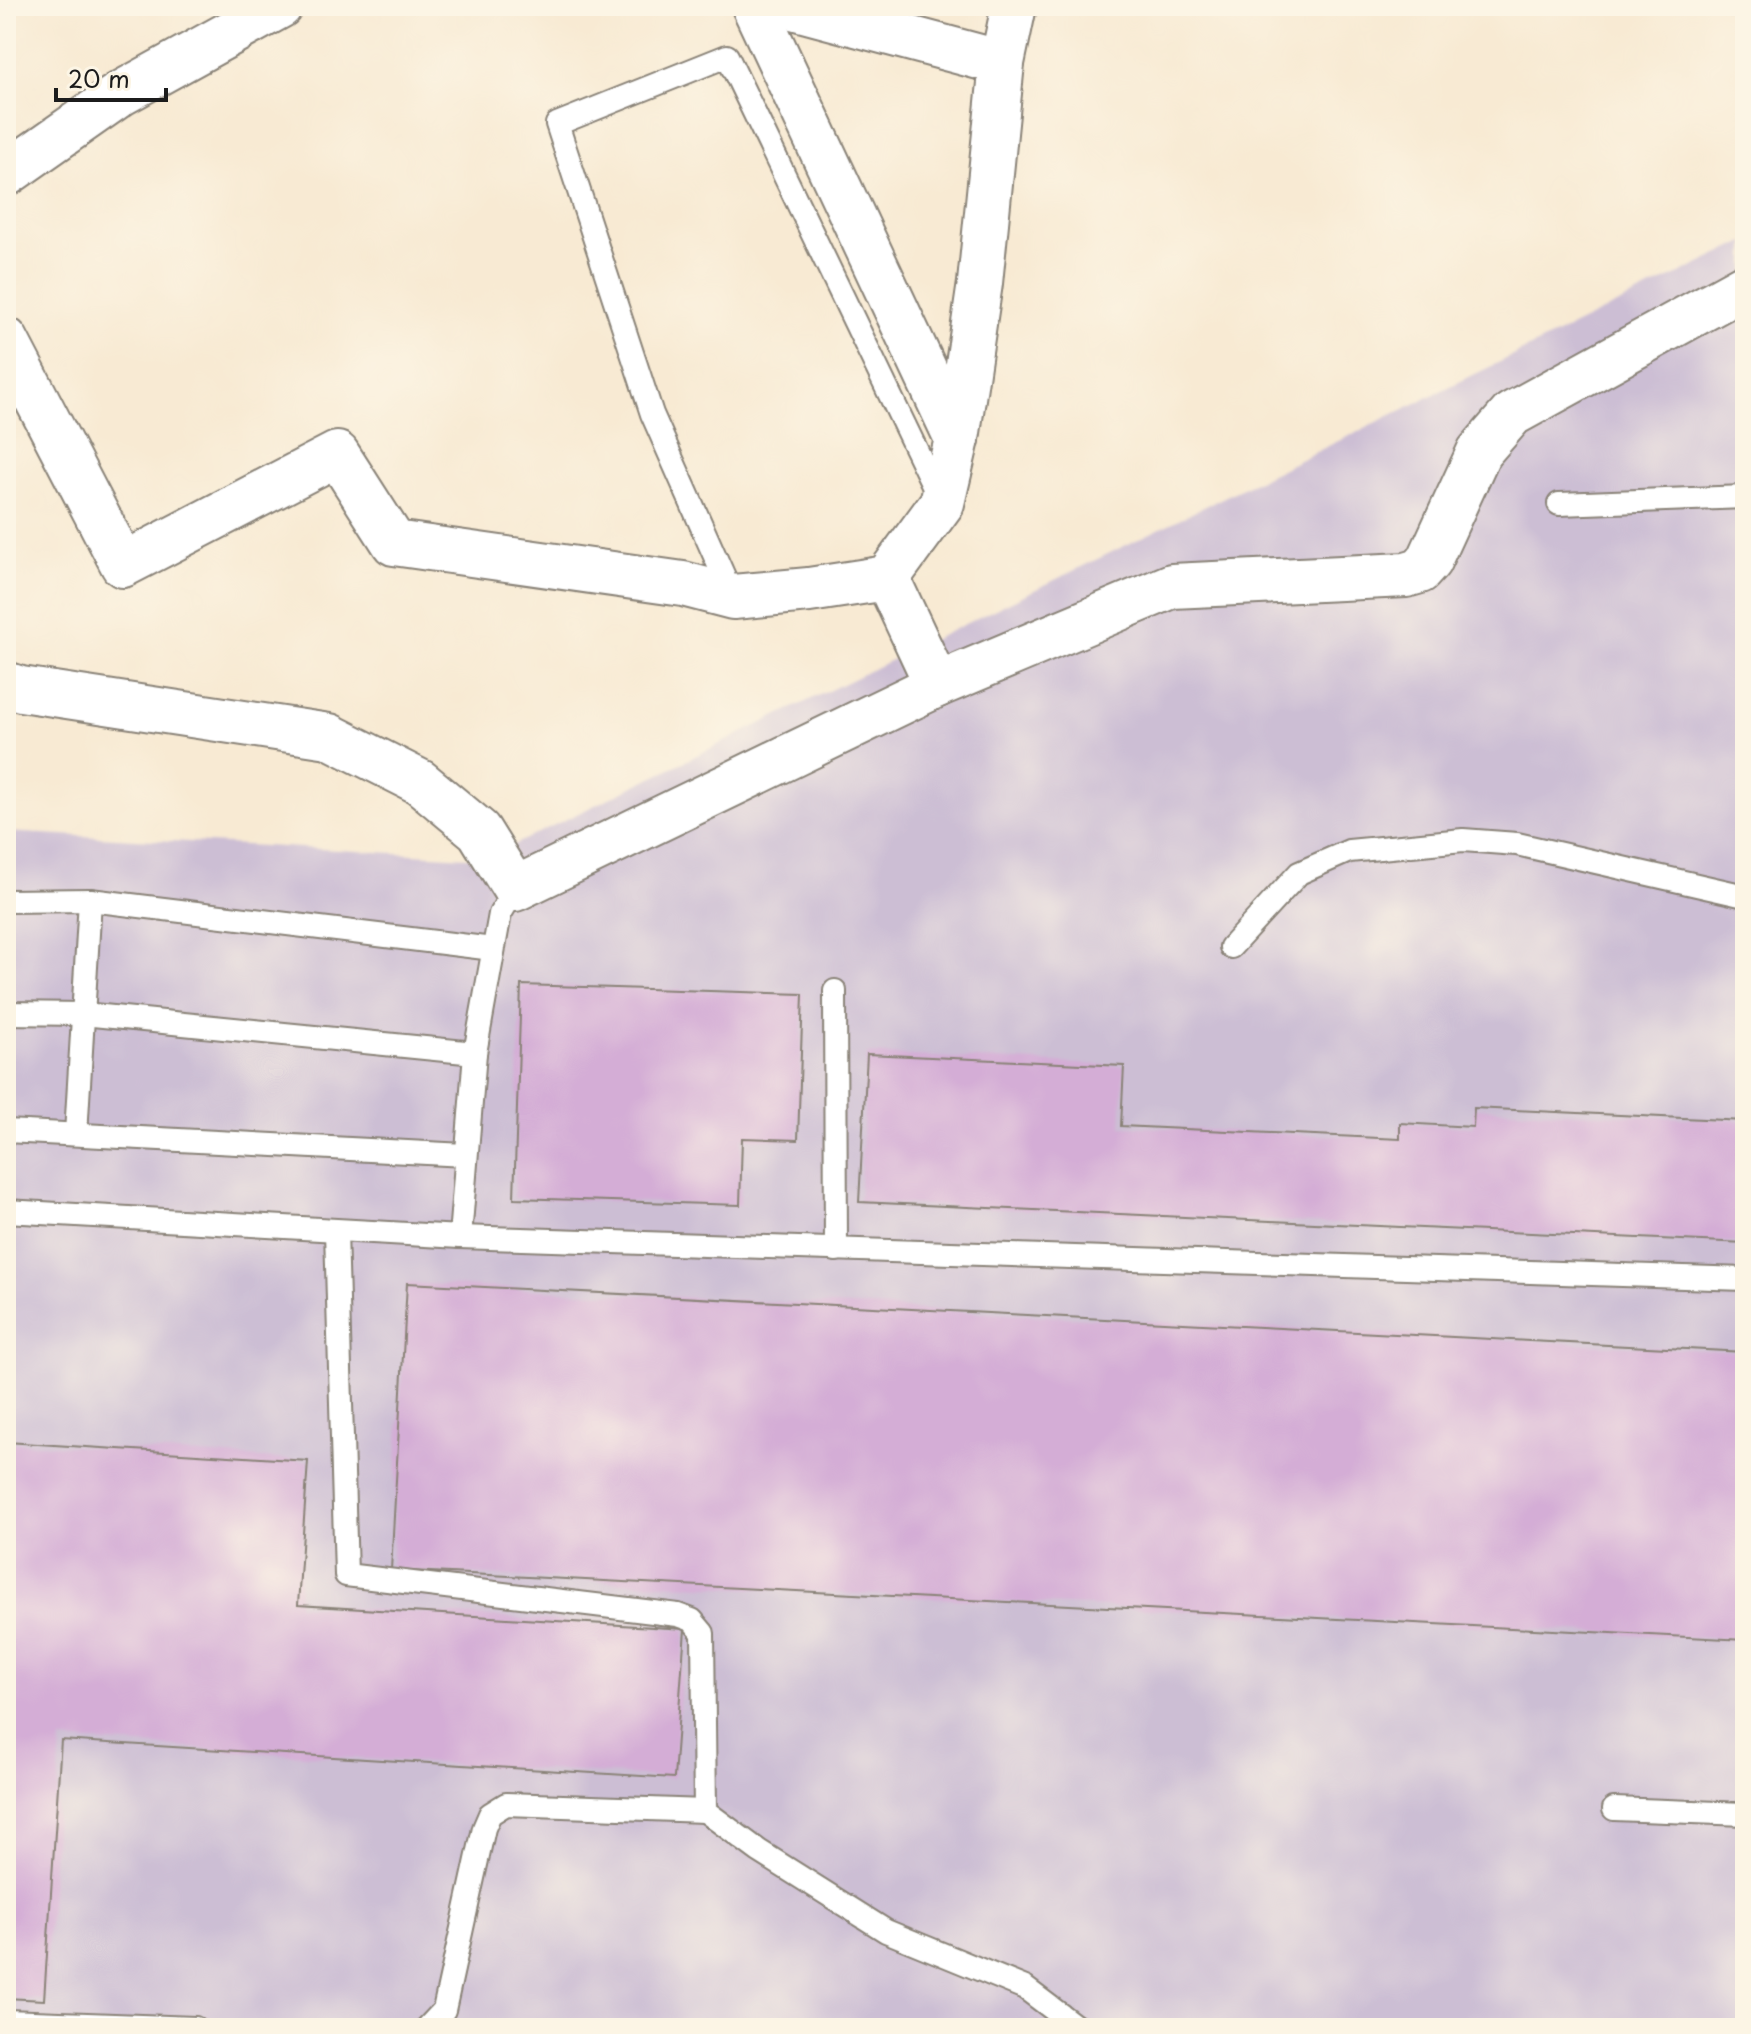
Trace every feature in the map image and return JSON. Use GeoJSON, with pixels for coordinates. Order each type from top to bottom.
{"type":"FeatureCollection","features":[{"type":"Feature","properties":{"kind":"street"},"geometry":{"type":"LineString","coordinates":[[6,174],[120,94],[280,6]]}},
{"type":"Feature","properties":{"kind":"street"},"geometry":{"type":"LineString","coordinates":[[754,6],[957,439]]}},
{"type":"Feature","properties":{"kind":"street"},"geometry":{"type":"LineString","coordinates":[[789,6],[1002,63]]}},
{"type":"Feature","properties":{"kind":"street"},"geometry":{"type":"LineString","coordinates":[[6,340],[123,565],[337,454],[394,543],[683,584],[733,597],[887,578],[942,503],[957,439],[980,283],[1002,63],[1014,6]]}},
{"type":"Feature","properties":{"kind":"street"},"geometry":{"type":"LineString","coordinates":[[6,684],[21,689],[329,736],[420,782],[479,831],[515,889],[937,685],[1172,586],[1406,575],[1420,571],[1429,561],[1479,452],[1512,414],[1745,286]]}},
{"type":"Feature","properties":{"kind":"street"},"geometry":{"type":"LineString","coordinates":[[887,578],[937,685]]}},
{"type":"Feature","properties":{"kind":"lane"},"geometry":{"type":"LineString","coordinates":[[733,597],[652,414],[557,124],[727,56],[942,503]]}},
{"type":"Feature","properties":{"kind":"lane"},"geometry":{"type":"LineString","coordinates":[[1559,504],[1745,497]]}},
{"type":"Feature","properties":{"kind":"lane"},"geometry":{"type":"LineString","coordinates":[[1231,947],[1299,873],[1349,851],[1463,840],[1517,844],[1745,896]]}},
{"type":"Feature","properties":{"kind":"lane"},"geometry":{"type":"LineString","coordinates":[[460,1237],[475,1053],[500,914],[515,889]]}},
{"type":"Feature","properties":{"kind":"lane"},"geometry":{"type":"LineString","coordinates":[[6,901],[90,900],[493,949]]}},
{"type":"Feature","properties":{"kind":"lane"},"geometry":{"type":"LineString","coordinates":[[76,1134],[90,900]]}},
{"type":"Feature","properties":{"kind":"lane"},"geometry":{"type":"LineString","coordinates":[[835,991],[836,1250]]}},
{"type":"Feature","properties":{"kind":"lane"},"geometry":{"type":"LineString","coordinates":[[6,1013],[83,1014],[475,1053]]}},
{"type":"Feature","properties":{"kind":"lane"},"geometry":{"type":"LineString","coordinates":[[6,1131],[465,1155]]}},
{"type":"Feature","properties":{"kind":"lane"},"geometry":{"type":"LineString","coordinates":[[6,1211],[460,1237],[1745,1279]]}},
{"type":"Feature","properties":{"kind":"lane"},"geometry":{"type":"LineString","coordinates":[[336,1231],[346,1575],[678,1615],[692,1620],[703,1633],[705,1811]]}},
{"type":"Feature","properties":{"kind":"lane"},"geometry":{"type":"LineString","coordinates":[[427,2028],[444,2010],[484,1828],[490,1814],[506,1804],[705,1811],[759,1851],[886,1931],[1025,1988],[1078,2028]]}},
{"type":"Feature","properties":{"kind":"lane"},"geometry":{"type":"LineString","coordinates":[[1614,1809],[1745,1814]]}},
{"type":"Feature","properties":{"kind":"lane"},"geometry":{"type":"LineString","coordinates":[[6,2021],[195,2028]]}},
{"type":"Feature","properties":{"kind":"shaded area"},"geometry":{"type":"Polygon","coordinates":[[[1745,242],[1745,2028],[6,2028],[6,832],[487,858],[1745,242]]]}},
{"type":"Feature","properties":{"kind":"building"},"geometry":{"type":"Polygon","coordinates":[[[521,985],[803,994],[798,1140],[742,1138],[740,1205],[514,1198],[521,985]]]}},
{"type":"Feature","properties":{"kind":"building"},"geometry":{"type":"Polygon","coordinates":[[[867,1054],[1124,1066],[1121,1126],[1400,1139],[1400,1123],[1473,1127],[1474,1108],[1745,1121],[1745,1243],[859,1202],[867,1054]]]}},
{"type":"Feature","properties":{"kind":"building"},"geometry":{"type":"Polygon","coordinates":[[[407,1283],[1745,1352],[1745,1640],[391,1570],[407,1283]]]}},
{"type":"Feature","properties":{"kind":"building"},"geometry":{"type":"Polygon","coordinates":[[[6,1442],[308,1461],[298,1605],[685,1629],[674,1778],[61,1740],[44,2000],[6,1998],[6,1442]]]}}]}
